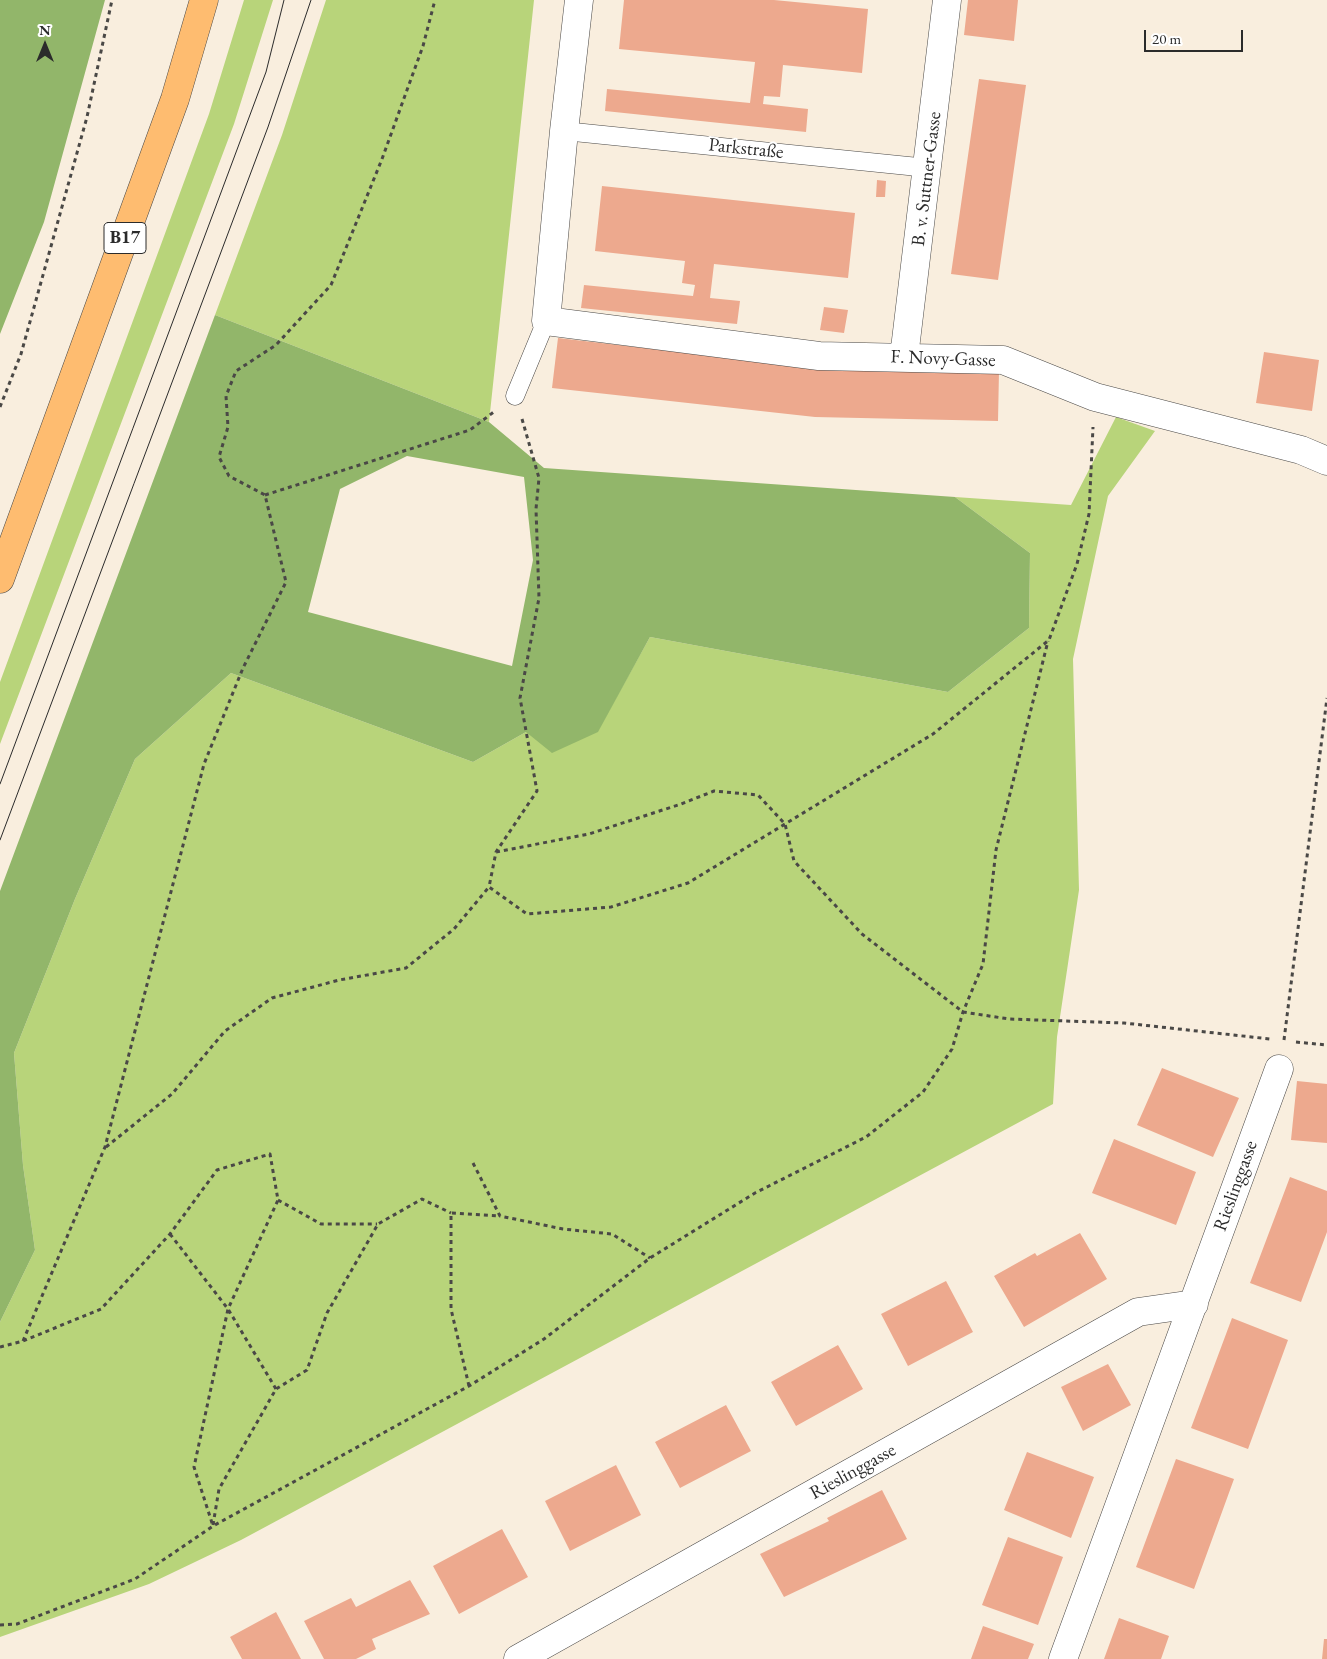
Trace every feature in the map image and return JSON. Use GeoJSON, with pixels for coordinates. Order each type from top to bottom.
{"type":"FeatureCollection","features":[{"type":"Feature","properties":{"kind":"main road","name":"B17"},"geometry":{"type":"LineString","coordinates":[[0,579],[175,99],[204,0]]}},
{"type":"Feature","properties":{"kind":"street"},"geometry":{"type":"LineString","coordinates":[[546,321],[564,131],[579,0]]}},
{"type":"Feature","properties":{"kind":"street","name":"B. v. Suttner-Gasse"},"geometry":{"type":"LineString","coordinates":[[904,357],[948,0]]}},
{"type":"Feature","properties":{"kind":"street","name":"F. Novy-Gasse"},"geometry":{"type":"LineString","coordinates":[[546,321],[819,356],[1003,360],[1095,397],[1301,450],[1327,461]]}},
{"type":"Feature","properties":{"kind":"street","name":"Rieslinggasse"},"geometry":{"type":"LineString","coordinates":[[1064,1659],[1278,1069]]}},
{"type":"Feature","properties":{"kind":"street","name":"Rieslinggasse"},"geometry":{"type":"LineString","coordinates":[[518,1659],[1138,1312],[1194,1304]]}},
{"type":"Feature","properties":{"kind":"lane","name":"Parkstraße"},"geometry":{"type":"LineString","coordinates":[[564,131],[928,168]]}},
{"type":"Feature","properties":{"kind":"lane"},"geometry":{"type":"LineString","coordinates":[[515,396],[546,321]]}},
{"type":"Feature","properties":{"kind":"path"},"geometry":{"type":"LineString","coordinates":[[0,407],[21,354],[87,116],[112,0]]}},
{"type":"Feature","properties":{"kind":"path"},"geometry":{"type":"LineString","coordinates":[[105,1147],[172,1094],[225,1031],[272,998],[339,980],[406,968],[454,929],[489,887],[496,852],[537,791],[520,698],[538,598],[536,509],[539,478],[515,396],[470,430],[265,495],[229,476],[219,457],[228,427],[226,396],[236,370],[276,345],[331,285],[382,159],[423,46],[435,0]]}},
{"type":"Feature","properties":{"kind":"path"},"geometry":{"type":"LineString","coordinates":[[0,1626],[17,1624],[135,1579],[213,1526],[469,1386],[544,1339],[650,1258],[755,1193],[866,1137],[923,1092],[952,1050],[963,1012],[983,964],[996,850],[1049,640],[1077,564],[1089,514],[1092,452]]}},
{"type":"Feature","properties":{"kind":"path"},"geometry":{"type":"LineString","coordinates":[[23,1341],[105,1147],[204,764],[243,668],[286,582],[265,495]]}},
{"type":"Feature","properties":{"kind":"path"},"geometry":{"type":"LineString","coordinates":[[489,887],[527,914],[611,908],[688,883],[933,734],[1049,640]]}},
{"type":"Feature","properties":{"kind":"path"},"geometry":{"type":"LineString","coordinates":[[1284,1041],[1327,698]]}},
{"type":"Feature","properties":{"kind":"path"},"geometry":{"type":"LineString","coordinates":[[496,852],[589,834],[681,804],[714,791],[758,795],[785,824],[794,861],[862,934],[963,1012],[1009,1019],[1124,1023],[1327,1045]]}},
{"type":"Feature","properties":{"kind":"path"},"geometry":{"type":"LineString","coordinates":[[0,1347],[23,1341],[101,1310],[170,1234],[217,1170],[270,1154],[278,1200],[228,1309],[194,1467],[213,1526]]}},
{"type":"Feature","properties":{"kind":"path"},"geometry":{"type":"LineString","coordinates":[[473,1163],[500,1216]]}},
{"type":"Feature","properties":{"kind":"path"},"geometry":{"type":"LineString","coordinates":[[278,1200],[321,1224],[378,1224],[422,1199],[451,1213],[500,1216],[564,1229],[612,1234],[650,1258]]}},
{"type":"Feature","properties":{"kind":"path"},"geometry":{"type":"LineString","coordinates":[[451,1213],[451,1310],[469,1386]]}},
{"type":"Feature","properties":{"kind":"path"},"geometry":{"type":"LineString","coordinates":[[213,1526],[219,1489],[276,1389],[307,1370],[327,1313],[378,1224]]}},
{"type":"Feature","properties":{"kind":"path"},"geometry":{"type":"LineString","coordinates":[[170,1234],[228,1309],[276,1389]]}},
{"type":"Feature","properties":{"kind":"green space"},"geometry":{"type":"Polygon","coordinates":[[[0,0],[105,0],[44,222],[0,334],[0,0]]]}},
{"type":"Feature","properties":{"kind":"green space"},"geometry":{"type":"Polygon","coordinates":[[[244,0],[273,0],[234,124],[0,744],[0,682],[209,114],[244,0]]]}},
{"type":"Feature","properties":{"kind":"green space"},"geometry":{"type":"Polygon","coordinates":[[[326,0],[534,0],[489,422],[215,315],[282,135],[326,0]]]}},
{"type":"Feature","properties":{"kind":"green space"},"geometry":{"type":"Polygon","coordinates":[[[215,315],[489,422],[544,468],[955,497],[1030,553],[1029,628],[948,692],[650,637],[598,732],[552,753],[526,732],[473,762],[231,673],[135,759],[75,899],[14,1053],[23,1165],[35,1250],[0,1322],[0,891],[215,315]],[[407,456],[340,489],[308,612],[512,666],[533,560],[524,477],[407,456]]]}},
{"type":"Feature","properties":{"kind":"green space"},"geometry":{"type":"Polygon","coordinates":[[[1116,417],[1155,431],[1108,496],[1073,659],[1079,890],[1057,1037],[1053,1104],[241,1540],[149,1584],[0,1637],[0,1322],[35,1250],[23,1165],[14,1053],[75,899],[135,759],[231,673],[473,762],[526,732],[597,732],[650,637],[948,692],[1029,628],[1030,553],[955,497],[1071,505],[1116,417]]]}},
{"type":"Feature","properties":{"kind":"building"},"geometry":{"type":"Polygon","coordinates":[[[624,0],[774,0],[868,9],[862,73],[783,65],[780,97],[764,96],[763,104],[808,109],[806,132],[605,111],[607,89],[750,103],[755,62],[619,49],[624,0]]]}},
{"type":"Feature","properties":{"kind":"building"},"geometry":{"type":"Polygon","coordinates":[[[968,0],[1018,0],[1014,41],[964,35],[968,0]]]}},
{"type":"Feature","properties":{"kind":"building"},"geometry":{"type":"Polygon","coordinates":[[[979,79],[1026,85],[998,280],[951,274],[979,79]]]}},
{"type":"Feature","properties":{"kind":"building"},"geometry":{"type":"Polygon","coordinates":[[[877,180],[886,181],[885,197],[876,197],[877,180]]]}},
{"type":"Feature","properties":{"kind":"building"},"geometry":{"type":"Polygon","coordinates":[[[602,186],[855,213],[848,278],[714,264],[710,298],[740,301],[737,324],[581,308],[584,285],[693,296],[695,285],[682,283],[685,261],[595,251],[602,186]]]}},
{"type":"Feature","properties":{"kind":"building"},"geometry":{"type":"Polygon","coordinates":[[[824,307],[848,310],[844,333],[820,330],[824,307]]]}},
{"type":"Feature","properties":{"kind":"building"},"geometry":{"type":"Polygon","coordinates":[[[558,338],[817,368],[999,371],[998,421],[815,417],[552,388],[558,338]]]}},
{"type":"Feature","properties":{"kind":"building"},"geometry":{"type":"Polygon","coordinates":[[[1264,352],[1319,360],[1312,411],[1256,403],[1264,352]]]}},
{"type":"Feature","properties":{"kind":"building"},"geometry":{"type":"Polygon","coordinates":[[[1162,1068],[1239,1098],[1213,1157],[1137,1125],[1162,1068]]]}},
{"type":"Feature","properties":{"kind":"building"},"geometry":{"type":"Polygon","coordinates":[[[1297,1081],[1327,1084],[1327,1143],[1291,1140],[1297,1081]]]}},
{"type":"Feature","properties":{"kind":"building"},"geometry":{"type":"Polygon","coordinates":[[[1114,1139],[1196,1172],[1176,1225],[1092,1193],[1114,1139]]]}},
{"type":"Feature","properties":{"kind":"building"},"geometry":{"type":"Polygon","coordinates":[[[1290,1177],[1327,1191],[1327,1232],[1301,1302],[1250,1283],[1290,1177]]]}},
{"type":"Feature","properties":{"kind":"building"},"geometry":{"type":"Polygon","coordinates":[[[1080,1233],[1107,1279],[1024,1327],[994,1276],[1035,1253],[1037,1256],[1080,1233]]]}},
{"type":"Feature","properties":{"kind":"building"},"geometry":{"type":"Polygon","coordinates":[[[946,1281],[973,1332],[908,1366],[881,1314],[946,1281]]]}},
{"type":"Feature","properties":{"kind":"building"},"geometry":{"type":"Polygon","coordinates":[[[1232,1318],[1288,1340],[1248,1449],[1191,1428],[1232,1318]]]}},
{"type":"Feature","properties":{"kind":"building"},"geometry":{"type":"Polygon","coordinates":[[[838,1345],[863,1389],[796,1426],[771,1382],[838,1345]]]}},
{"type":"Feature","properties":{"kind":"building"},"geometry":{"type":"Polygon","coordinates":[[[1108,1364],[1131,1405],[1083,1431],[1061,1387],[1108,1364]]]}},
{"type":"Feature","properties":{"kind":"building"},"geometry":{"type":"Polygon","coordinates":[[[726,1405],[751,1451],[680,1488],[655,1442],[726,1405]]]}},
{"type":"Feature","properties":{"kind":"building"},"geometry":{"type":"Polygon","coordinates":[[[1027,1452],[1094,1477],[1071,1538],[1004,1510],[1027,1452]]]}},
{"type":"Feature","properties":{"kind":"building"},"geometry":{"type":"Polygon","coordinates":[[[1176,1459],[1234,1479],[1194,1589],[1136,1567],[1176,1459]]]}},
{"type":"Feature","properties":{"kind":"building"},"geometry":{"type":"Polygon","coordinates":[[[616,1465],[641,1515],[570,1551],[545,1501],[616,1465]]]}},
{"type":"Feature","properties":{"kind":"building"},"geometry":{"type":"Polygon","coordinates":[[[882,1490],[907,1539],[784,1597],[760,1554],[829,1521],[827,1518],[882,1490]]]}},
{"type":"Feature","properties":{"kind":"building"},"geometry":{"type":"Polygon","coordinates":[[[502,1529],[528,1577],[459,1614],[433,1566],[502,1529]]]}},
{"type":"Feature","properties":{"kind":"building"},"geometry":{"type":"Polygon","coordinates":[[[1008,1537],[1063,1557],[1038,1625],[982,1605],[1008,1537]]]}},
{"type":"Feature","properties":{"kind":"building"},"geometry":{"type":"Polygon","coordinates":[[[410,1580],[430,1614],[372,1639],[376,1649],[356,1659],[324,1659],[304,1621],[351,1598],[356,1607],[410,1580]]]}},
{"type":"Feature","properties":{"kind":"building"},"geometry":{"type":"Polygon","coordinates":[[[276,1612],[301,1659],[242,1659],[230,1637],[276,1612]]]}},
{"type":"Feature","properties":{"kind":"building"},"geometry":{"type":"Polygon","coordinates":[[[1119,1618],[1169,1636],[1161,1659],[1104,1659],[1119,1618]]]}},
{"type":"Feature","properties":{"kind":"building"},"geometry":{"type":"Polygon","coordinates":[[[983,1626],[1034,1644],[1028,1659],[971,1659],[983,1626]]]}},
{"type":"Feature","properties":{"kind":"building"},"geometry":{"type":"Polygon","coordinates":[[[1324,1639],[1327,1639],[1327,1659],[1322,1659],[1324,1639]]]}},
{"type":"Feature","properties":{"kind":"tram line"},"geometry":{"type":"LineString","coordinates":[[0,784],[266,72],[284,0]]}},
{"type":"Feature","properties":{"kind":"tram line"},"geometry":{"type":"LineString","coordinates":[[0,840],[268,127],[311,0]]}}]}
